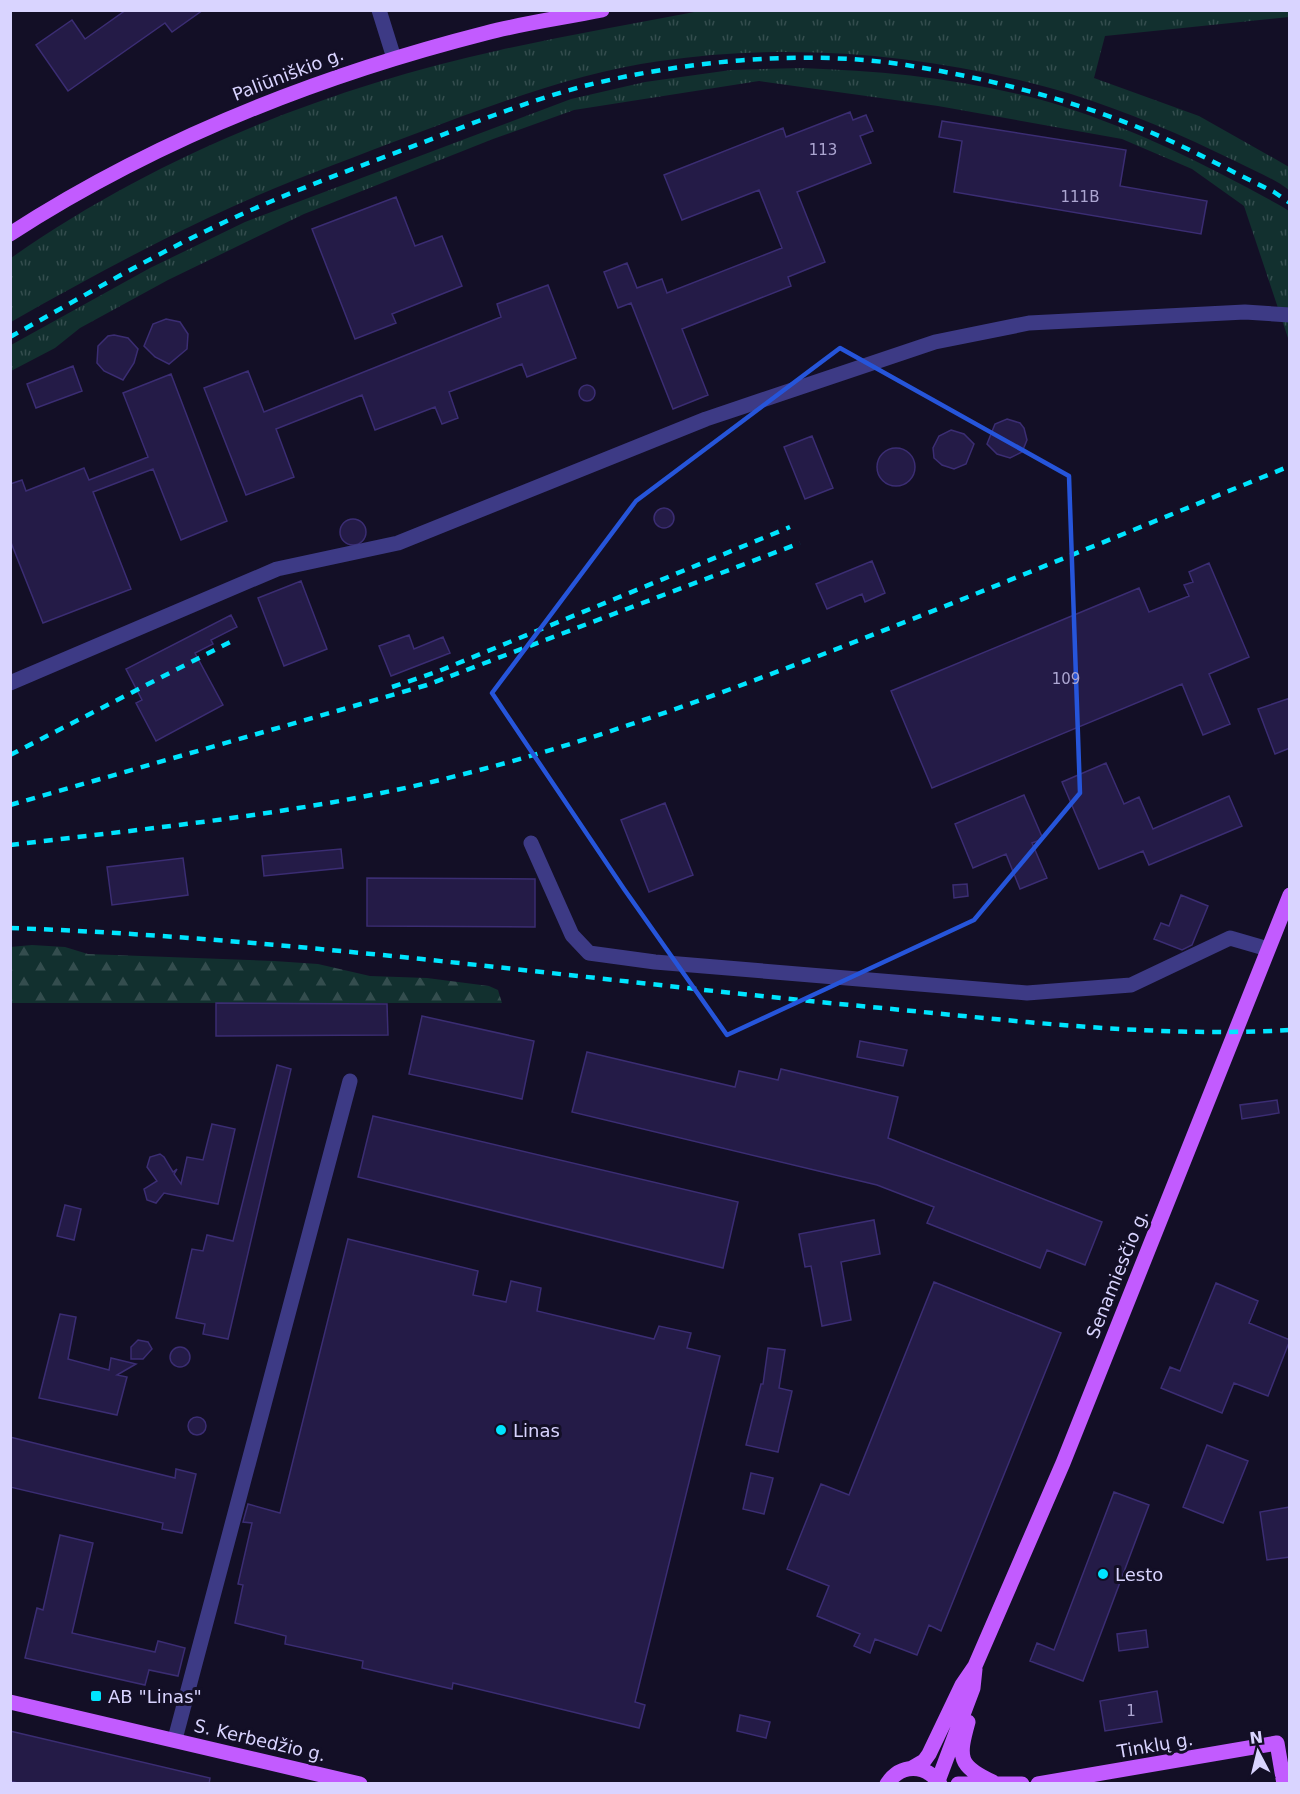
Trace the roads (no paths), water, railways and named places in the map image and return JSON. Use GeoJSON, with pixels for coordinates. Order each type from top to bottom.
{"type":"FeatureCollection","features":[{"type":"Feature","properties":{"kind":"main road","name":"Paliūniškio g."},"geometry":{"type":"LineString","coordinates":[[10,234],[78,191],[165,146],[296,90],[394,58],[488,33],[602,10]]}},
{"type":"Feature","properties":{"kind":"main road","name":"Senamiesčio g."},"geometry":{"type":"LineString","coordinates":[[887,1784],[895,1774],[924,1761],[962,1685],[975,1666],[1063,1463],[1290,894]]}},
{"type":"Feature","properties":{"kind":"main road","name":"Senamiesčio g."},"geometry":{"type":"LineString","coordinates":[[975,1666],[962,1751],[964,1764],[971,1772],[993,1782]]}},
{"type":"Feature","properties":{"kind":"main road","name":"Senamiesčio g."},"geometry":{"type":"LineString","coordinates":[[912,1768],[927,1771],[939,1782],[973,1688]]}},
{"type":"Feature","properties":{"kind":"main road","name":"S. Kerbedžio g."},"geometry":{"type":"LineString","coordinates":[[10,1702],[360,1784]]}},
{"type":"Feature","properties":{"kind":"main road","name":"Tinklų g."},"geometry":{"type":"LineString","coordinates":[[1038,1784],[1277,1743],[1284,1784]]}},
{"type":"Feature","properties":{"kind":"main road"},"geometry":{"type":"LineString","coordinates":[[958,1784],[993,1782],[1022,1784]]}},
{"type":"Feature","properties":{"kind":"street"},"geometry":{"type":"LineString","coordinates":[[379,10],[394,58]]}},
{"type":"Feature","properties":{"kind":"street"},"geometry":{"type":"LineString","coordinates":[[10,683],[277,569],[398,543],[706,419],[935,342],[1029,323],[1245,312],[1290,315]]}},
{"type":"Feature","properties":{"kind":"street"},"geometry":{"type":"LineString","coordinates":[[531,843],[572,935],[589,953],[655,962],[1027,993],[1131,985],[1230,938],[1268,949]]}},
{"type":"Feature","properties":{"kind":"street"},"geometry":{"type":"LineString","coordinates":[[175,1740],[350,1081]]}},
{"type":"Feature","properties":{"kind":"railway"},"geometry":{"type":"LineString","coordinates":[[10,337],[181,243],[311,185],[563,92],[622,77],[703,64],[786,58],[867,60],[936,70],[995,83],[1054,98],[1140,128],[1274,192],[1290,203]]}},
{"type":"Feature","properties":{"kind":"railway"},"geometry":{"type":"LineString","coordinates":[[10,845],[234,818],[346,800],[503,764],[686,705],[821,655],[1290,466]]}},
{"type":"Feature","properties":{"kind":"railway"},"geometry":{"type":"LineString","coordinates":[[392,687],[439,671],[790,527]]}},
{"type":"Feature","properties":{"kind":"railway"},"geometry":{"type":"LineString","coordinates":[[10,805],[427,685],[800,543]]}},
{"type":"Feature","properties":{"kind":"railway"},"geometry":{"type":"LineString","coordinates":[[10,755],[234,640]]}},
{"type":"Feature","properties":{"kind":"railway"},"geometry":{"type":"LineString","coordinates":[[10,928],[118,933],[334,950],[764,996],[1080,1026],[1185,1032],[1290,1030]]}},
{"type":"Feature","properties":{"kind":"place","name":"Linas"},"geometry":{"type":"Point","coordinates":[501,1430]}},
{"type":"Feature","properties":{"kind":"place","name":"Lesto"},"geometry":{"type":"Point","coordinates":[1103,1574]}},
{"type":"Feature","properties":{"kind":"place","name":"AB \"Linas\""},"geometry":{"type":"Point","coordinates":[96,1696]}}]}
